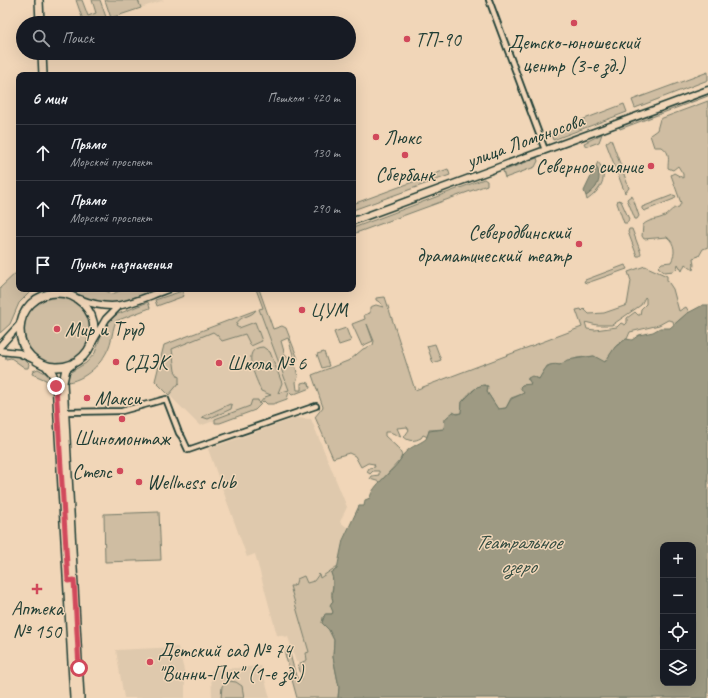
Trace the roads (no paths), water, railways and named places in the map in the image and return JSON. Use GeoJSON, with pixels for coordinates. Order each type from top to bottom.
{"type":"FeatureCollection","features":[{"type":"Feature","properties":{"kind":"main road"},"geometry":{"type":"LineString","coordinates":[[39,0],[40,16]]}},
{"type":"Feature","properties":{"kind":"main road"},"geometry":{"type":"LineString","coordinates":[[42,60],[43,72]]}},
{"type":"Feature","properties":{"kind":"main road","name":"улица Ломоносова"},"geometry":{"type":"LineString","coordinates":[[356,220],[708,90]]}},
{"type":"Feature","properties":{"kind":"main road"},"geometry":{"type":"LineString","coordinates":[[0,346],[20,324],[28,306],[44,292]]}},
{"type":"Feature","properties":{"kind":"main road"},"geometry":{"type":"LineString","coordinates":[[41,296],[57,292],[72,295]]}},
{"type":"Feature","properties":{"kind":"main road"},"geometry":{"type":"LineString","coordinates":[[68,292],[79,299],[97,306],[118,307],[160,292]]}},
{"type":"Feature","properties":{"kind":"main road"},"geometry":{"type":"LineString","coordinates":[[79,299],[87,307],[93,317],[95,327],[93,341]]}},
{"type":"Feature","properties":{"kind":"main road"},"geometry":{"type":"LineString","coordinates":[[61,412],[66,369],[87,353],[106,319],[118,307]]}},
{"type":"Feature","properties":{"kind":"main road"},"geometry":{"type":"LineString","coordinates":[[20,324],[22,342],[34,359]]}},
{"type":"Feature","properties":{"kind":"main road"},"geometry":{"type":"LineString","coordinates":[[0,351],[19,353],[45,365],[52,373],[56,382],[61,412],[71,581],[74,698]]}},
{"type":"Feature","properties":{"kind":"main road"},"geometry":{"type":"LineString","coordinates":[[45,365],[62,367],[75,362]]}},
{"type":"Feature","properties":{"kind":"main road"},"geometry":{"type":"LineString","coordinates":[[73,622],[80,698]]}},
{"type":"Feature","properties":{"kind":"street"},"geometry":{"type":"LineString","coordinates":[[490,0],[545,150]]}},
{"type":"Feature","properties":{"kind":"street"},"geometry":{"type":"LineString","coordinates":[[61,412],[122,411],[166,399],[179,433],[188,450],[316,406]]}},
{"type":"Feature","properties":{"kind":"water"},"geometry":{"type":"Polygon","coordinates":[[[596,166],[599,175],[598,183],[596,187],[586,196],[584,191],[596,166]]]}},
{"type":"Feature","properties":{"kind":"water","name":"Театральное озеро"},"geometry":{"type":"Polygon","coordinates":[[[703,305],[708,305],[708,698],[338,698],[339,687],[333,657],[334,640],[329,630],[322,623],[325,614],[332,614],[333,612],[330,605],[333,601],[333,581],[331,573],[337,569],[343,540],[359,506],[364,506],[365,500],[370,498],[379,483],[397,465],[402,455],[426,439],[429,431],[444,429],[445,419],[453,412],[457,414],[461,413],[462,402],[477,387],[483,385],[488,386],[487,392],[498,409],[506,408],[511,399],[524,393],[520,387],[522,385],[531,384],[528,378],[532,376],[539,379],[549,365],[560,365],[567,360],[594,356],[605,362],[615,347],[626,339],[632,340],[639,335],[653,332],[660,328],[670,328],[686,314],[703,305]]]}},
{"type":"Feature","properties":{"kind":"place","name":"Детско-юношеский центр (3-е зд.)"},"geometry":{"type":"Point","coordinates":[574,23]}},
{"type":"Feature","properties":{"kind":"place","name":"ТП-90"},"geometry":{"type":"Point","coordinates":[407,39]}},
{"type":"Feature","properties":{"kind":"place","name":"Люкс"},"geometry":{"type":"Point","coordinates":[376,137]}},
{"type":"Feature","properties":{"kind":"place","name":"Сбербанк"},"geometry":{"type":"Point","coordinates":[405,155]}},
{"type":"Feature","properties":{"kind":"place","name":"Северное сияние"},"geometry":{"type":"Point","coordinates":[651,166]}},
{"type":"Feature","properties":{"kind":"place","name":"Северодвинский драматический театр"},"geometry":{"type":"Point","coordinates":[579,244]}},
{"type":"Feature","properties":{"kind":"place","name":"ЦУМ"},"geometry":{"type":"Point","coordinates":[302,310]}},
{"type":"Feature","properties":{"kind":"place","name":"Мир и Труд"},"geometry":{"type":"Point","coordinates":[57,329]}},
{"type":"Feature","properties":{"kind":"place","name":"СДЭК"},"geometry":{"type":"Point","coordinates":[116,362]}},
{"type":"Feature","properties":{"kind":"place","name":"Школа № 6"},"geometry":{"type":"Point","coordinates":[219,363]}},
{"type":"Feature","properties":{"kind":"place","name":"Макси"},"geometry":{"type":"Point","coordinates":[87,398]}},
{"type":"Feature","properties":{"kind":"place","name":"Шиномонтаж"},"geometry":{"type":"Point","coordinates":[122,419]}},
{"type":"Feature","properties":{"kind":"place","name":"Стелс"},"geometry":{"type":"Point","coordinates":[120,471]}},
{"type":"Feature","properties":{"kind":"place","name":"Wellness club"},"geometry":{"type":"Point","coordinates":[139,482]}},
{"type":"Feature","properties":{"kind":"place","name":"Аптека № 150"},"geometry":{"type":"Point","coordinates":[37,589]}},
{"type":"Feature","properties":{"kind":"place","name":"Детский сад № 74 \"Винни-Пух\" (1-е зд.)"},"geometry":{"type":"Point","coordinates":[150,662]}}]}
